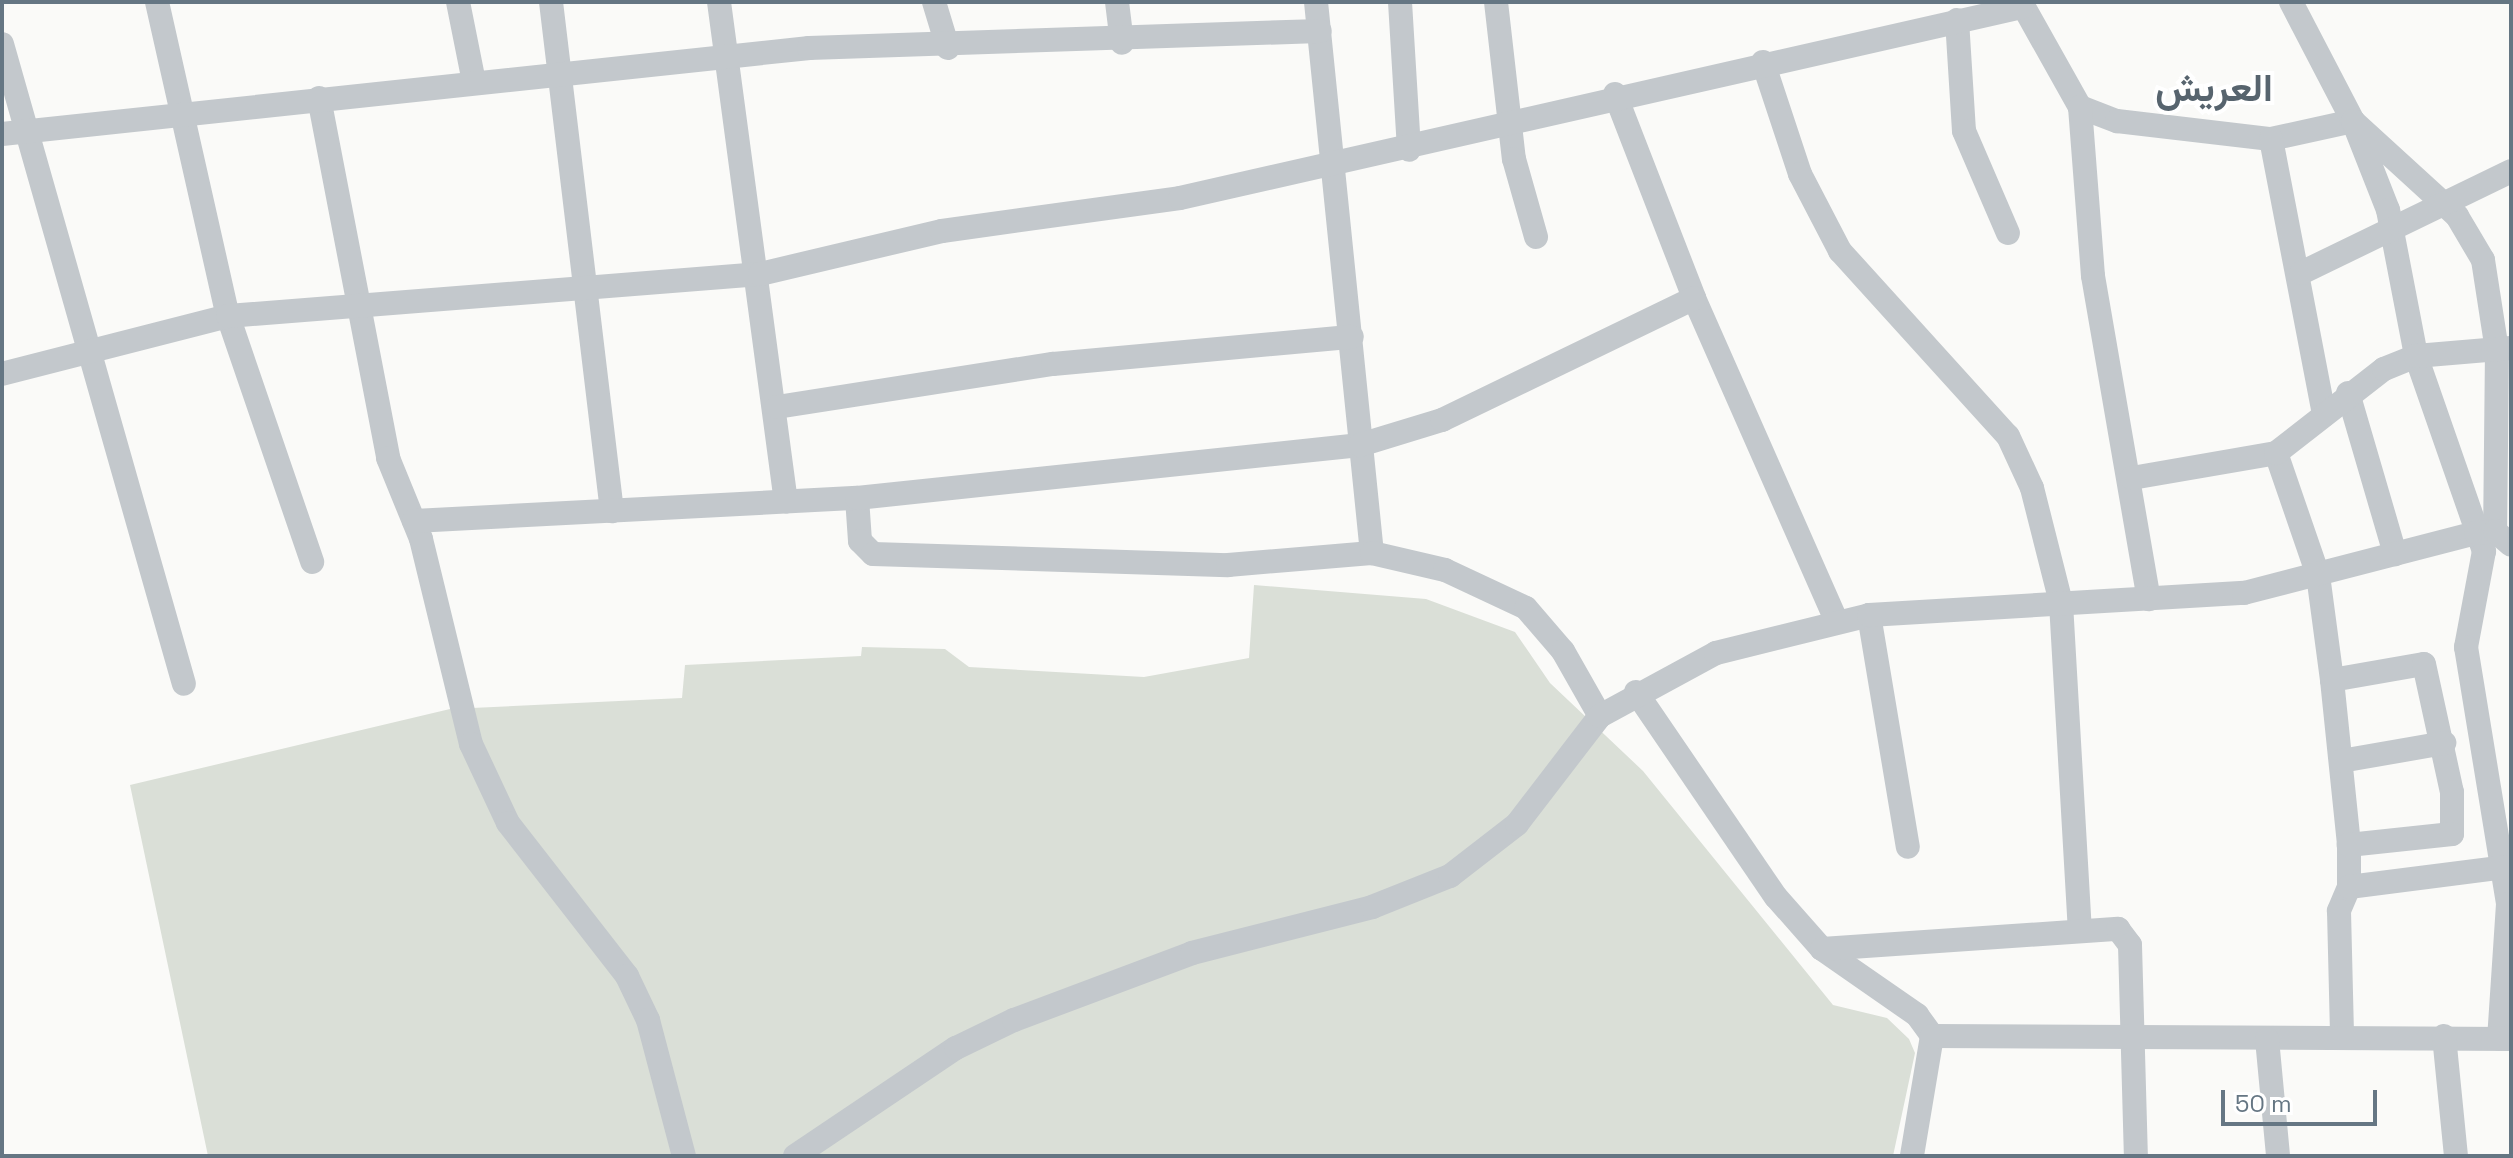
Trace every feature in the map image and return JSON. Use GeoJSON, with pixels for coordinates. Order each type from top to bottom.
{"type":"FeatureCollection","features":[{"type":"Feature","properties":{"kind":"street"},"geometry":{"type":"LineString","coordinates":[[157,2],[178,113],[228,316],[312,562]]}},
{"type":"Feature","properties":{"kind":"street"},"geometry":{"type":"LineString","coordinates":[[458,2],[474,82]]}},
{"type":"Feature","properties":{"kind":"street"},"geometry":{"type":"LineString","coordinates":[[551,2],[590,288],[612,511]]}},
{"type":"Feature","properties":{"kind":"street"},"geometry":{"type":"LineString","coordinates":[[719,2],[760,274],[786,502]]}},
{"type":"Feature","properties":{"kind":"street"},"geometry":{"type":"LineString","coordinates":[[934,2],[948,48]]}},
{"type":"Feature","properties":{"kind":"street"},"geometry":{"type":"LineString","coordinates":[[1117,2],[1122,43]]}},
{"type":"Feature","properties":{"kind":"street"},"geometry":{"type":"LineString","coordinates":[[1316,2],[1336,167],[1372,553]]}},
{"type":"Feature","properties":{"kind":"street"},"geometry":{"type":"LineString","coordinates":[[1400,2],[1409,150]]}},
{"type":"Feature","properties":{"kind":"street"},"geometry":{"type":"LineString","coordinates":[[1496,2],[1509,125],[1536,237]]}},
{"type":"Feature","properties":{"kind":"street"},"geometry":{"type":"LineString","coordinates":[[2291,2],[2353,121],[2395,231],[2416,356],[2494,536]]}},
{"type":"Feature","properties":{"kind":"street"},"geometry":{"type":"LineString","coordinates":[[2,374],[85,350],[228,316],[357,303],[760,274],[942,231],[1119,208],[1336,167],[1509,125],[1615,94],[2022,5],[2080,107],[2093,276],[2132,478],[2149,599]]}},
{"type":"Feature","properties":{"kind":"street"},"geometry":{"type":"LineString","coordinates":[[1957,20],[1964,131],[2008,233]]}},
{"type":"Feature","properties":{"kind":"street"},"geometry":{"type":"LineString","coordinates":[[13,132],[725,55],[1122,43],[1320,31]]}},
{"type":"Feature","properties":{"kind":"street"},"geometry":{"type":"LineString","coordinates":[[2,44],[13,132],[85,350],[184,684]]}},
{"type":"Feature","properties":{"kind":"street"},"geometry":{"type":"LineString","coordinates":[[1763,62],[1800,174],[1840,251],[2014,444],[2044,522],[2061,603],[2080,928]]}},
{"type":"Feature","properties":{"kind":"street"},"geometry":{"type":"LineString","coordinates":[[1615,94],[1694,298],[1836,620]]}},
{"type":"Feature","properties":{"kind":"street"},"geometry":{"type":"LineString","coordinates":[[319,98],[388,458],[414,521],[485,783],[538,867],[627,976],[648,1020],[684,1156]]}},
{"type":"Feature","properties":{"kind":"street"},"geometry":{"type":"LineString","coordinates":[[2080,107],[2172,131],[2271,139],[2353,121]]}},
{"type":"Feature","properties":{"kind":"street"},"geometry":{"type":"LineString","coordinates":[[1932,1036],[2267,1039],[2444,1036],[2505,1039],[2508,941],[2505,867],[2467,654],[2484,567],[2494,536],[2505,471],[2504,349],[2477,243],[2441,200],[2353,121]]}},
{"type":"Feature","properties":{"kind":"street"},"geometry":{"type":"LineString","coordinates":[[2271,139],[2301,273],[2324,415]]}},
{"type":"Feature","properties":{"kind":"street"},"geometry":{"type":"LineString","coordinates":[[2301,273],[2395,231],[2441,200],[2511,171]]}},
{"type":"Feature","properties":{"kind":"street"},"geometry":{"type":"LineString","coordinates":[[414,521],[857,498],[1360,445],[1442,420],[1694,298]]}},
{"type":"Feature","properties":{"kind":"street"},"geometry":{"type":"LineString","coordinates":[[777,407],[1053,364],[1352,337]]}},
{"type":"Feature","properties":{"kind":"street"},"geometry":{"type":"LineString","coordinates":[[2132,478],[2276,453],[2348,393],[2416,356],[2504,349]]}},
{"type":"Feature","properties":{"kind":"street"},"geometry":{"type":"LineString","coordinates":[[2348,393],[2395,554]]}},
{"type":"Feature","properties":{"kind":"street"},"geometry":{"type":"LineString","coordinates":[[2276,453],[2318,575],[2332,680],[2349,845],[2349,887],[2339,911],[2342,1037]]}},
{"type":"Feature","properties":{"kind":"street"},"geometry":{"type":"LineString","coordinates":[[857,498],[860,541],[873,554],[1228,565],[1372,553],[1445,570],[1526,608],[1563,651],[1600,716]]}},
{"type":"Feature","properties":{"kind":"street"},"geometry":{"type":"LineString","coordinates":[[795,1156],[956,1048],[1014,1020],[1192,953],[1372,907],[1450,876],[1517,824],[1600,716],[1636,692],[1716,653],[1836,620],[1869,615],[2244,593],[2395,554],[2494,536]]}},
{"type":"Feature","properties":{"kind":"street"},"geometry":{"type":"LineString","coordinates":[[1869,615],[1908,847]]}},
{"type":"Feature","properties":{"kind":"street"},"geometry":{"type":"LineString","coordinates":[[2332,680],[2467,654]]}},
{"type":"Feature","properties":{"kind":"street"},"geometry":{"type":"LineString","coordinates":[[2349,845],[2452,834],[2444,743],[2424,664]]}},
{"type":"Feature","properties":{"kind":"street"},"geometry":{"type":"LineString","coordinates":[[1636,692],[1776,897],[1822,949],[1917,1015],[1932,1036],[1912,1156]]}},
{"type":"Feature","properties":{"kind":"street"},"geometry":{"type":"LineString","coordinates":[[2341,761],[2444,743]]}},
{"type":"Feature","properties":{"kind":"street"},"geometry":{"type":"LineString","coordinates":[[2349,887],[2505,867]]}},
{"type":"Feature","properties":{"kind":"street"},"geometry":{"type":"LineString","coordinates":[[1822,949],[2080,928],[2118,929],[2128,938],[2136,1156]]}},
{"type":"Feature","properties":{"kind":"street"},"geometry":{"type":"LineString","coordinates":[[2444,1036],[2456,1156]]}},
{"type":"Feature","properties":{"kind":"street"},"geometry":{"type":"LineString","coordinates":[[2267,1039],[2278,1156]]}},
{"type":"Feature","properties":{"kind":"shaded area"},"geometry":{"type":"Polygon","coordinates":[[[1254,585],[1426,599],[1515,632],[1550,683],[1643,771],[1833,1005],[1887,1018],[1909,1039],[1915,1053],[1893,1156],[208,1156],[130,785],[450,709],[682,698],[685,665],[861,656],[862,647],[945,649],[969,667],[1144,677],[1249,658],[1254,585]]]}},
{"type":"Feature","properties":{"kind":"district","name":"العريش"},"geometry":{"type":"Point","coordinates":[2214,89]}}]}
